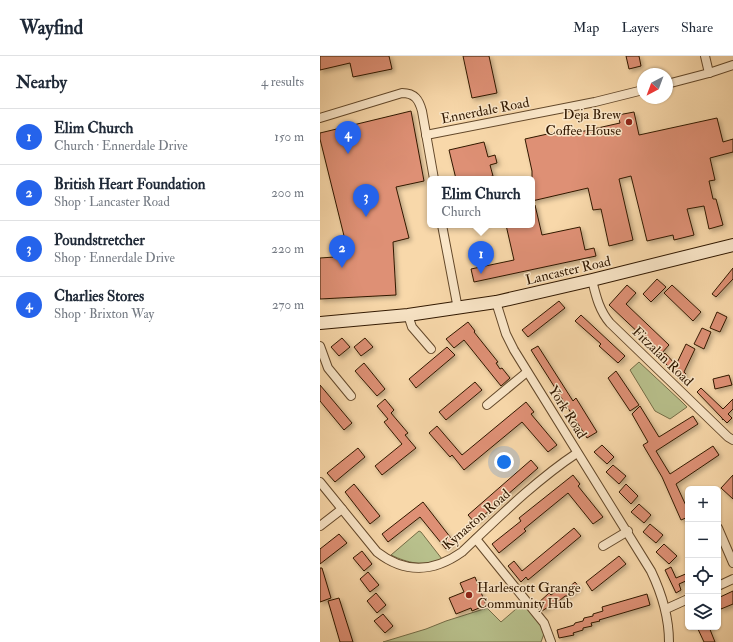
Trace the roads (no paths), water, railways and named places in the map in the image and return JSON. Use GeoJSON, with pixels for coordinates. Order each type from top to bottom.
{"type":"FeatureCollection","features":[{"type":"Feature","properties":{"kind":"street"},"geometry":{"type":"LineString","coordinates":[[705,56],[709,73]]}},
{"type":"Feature","properties":{"kind":"street"},"geometry":{"type":"LineString","coordinates":[[673,82],[733,65]]}},
{"type":"Feature","properties":{"kind":"street"},"geometry":{"type":"LineString","coordinates":[[320,118],[402,92],[414,96],[420,102],[433,176]]}},
{"type":"Feature","properties":{"kind":"street","name":"Ennerdale Road"},"geometry":{"type":"LineString","coordinates":[[426,135],[595,102],[637,92]]}},
{"type":"Feature","properties":{"kind":"street"},"geometry":{"type":"LineString","coordinates":[[443,228],[458,309]]}},
{"type":"Feature","properties":{"kind":"street","name":"Lancaster Road"},"geometry":{"type":"LineString","coordinates":[[320,323],[408,315],[458,309],[496,302],[733,246]]}},
{"type":"Feature","properties":{"kind":"street","name":"Fitzalan Road"},"geometry":{"type":"LineString","coordinates":[[592,280],[598,306],[610,323],[728,437],[733,440]]}},
{"type":"Feature","properties":{"kind":"street","name":"York Road"},"geometry":{"type":"LineString","coordinates":[[496,302],[506,334],[527,372],[628,531],[651,571],[660,590],[666,609],[669,626],[669,642]]}},
{"type":"Feature","properties":{"kind":"street"},"geometry":{"type":"LineString","coordinates":[[408,315],[412,327],[432,349]]}},
{"type":"Feature","properties":{"kind":"street"},"geometry":{"type":"LineString","coordinates":[[320,346],[328,368],[351,396]]}},
{"type":"Feature","properties":{"kind":"street"},"geometry":{"type":"LineString","coordinates":[[487,405],[527,372]]}},
{"type":"Feature","properties":{"kind":"street","name":"Kynaston Road"},"geometry":{"type":"LineString","coordinates":[[320,482],[377,552],[388,561],[398,565],[410,568],[421,568],[442,564],[458,555],[548,473],[578,453]]}},
{"type":"Feature","properties":{"kind":"street"},"geometry":{"type":"LineString","coordinates":[[320,526],[342,508]]}},
{"type":"Feature","properties":{"kind":"street"},"geometry":{"type":"LineString","coordinates":[[603,546],[628,531]]}},
{"type":"Feature","properties":{"kind":"street"},"geometry":{"type":"LineString","coordinates":[[721,535],[733,563]]}},
{"type":"Feature","properties":{"kind":"street"},"geometry":{"type":"LineString","coordinates":[[476,539],[541,619],[551,642]]}},
{"type":"Feature","properties":{"kind":"street"},"geometry":{"type":"LineString","coordinates":[[721,585],[733,579]]}},
{"type":"Feature","properties":{"kind":"street"},"geometry":{"type":"LineString","coordinates":[[666,609],[685,600]]}},
{"type":"Feature","properties":{"kind":"place","name":"Deja Brew Coffee House"},"geometry":{"type":"Point","coordinates":[629,122]}},
{"type":"Feature","properties":{"kind":"place","name":"Charlies Stores"},"geometry":{"type":"Point","coordinates":[348,154]}},
{"type":"Feature","properties":{"kind":"place","name":"Poundstretcher"},"geometry":{"type":"Point","coordinates":[366,217]}},
{"type":"Feature","properties":{"kind":"place","name":"British Heart Foundation"},"geometry":{"type":"Point","coordinates":[342,268]}},
{"type":"Feature","properties":{"kind":"place","name":"Elim Church"},"geometry":{"type":"Point","coordinates":[481,274]}},
{"type":"Feature","properties":{"kind":"place","name":"Harlescott Grange Community Hub"},"geometry":{"type":"Point","coordinates":[469,595]}}]}
